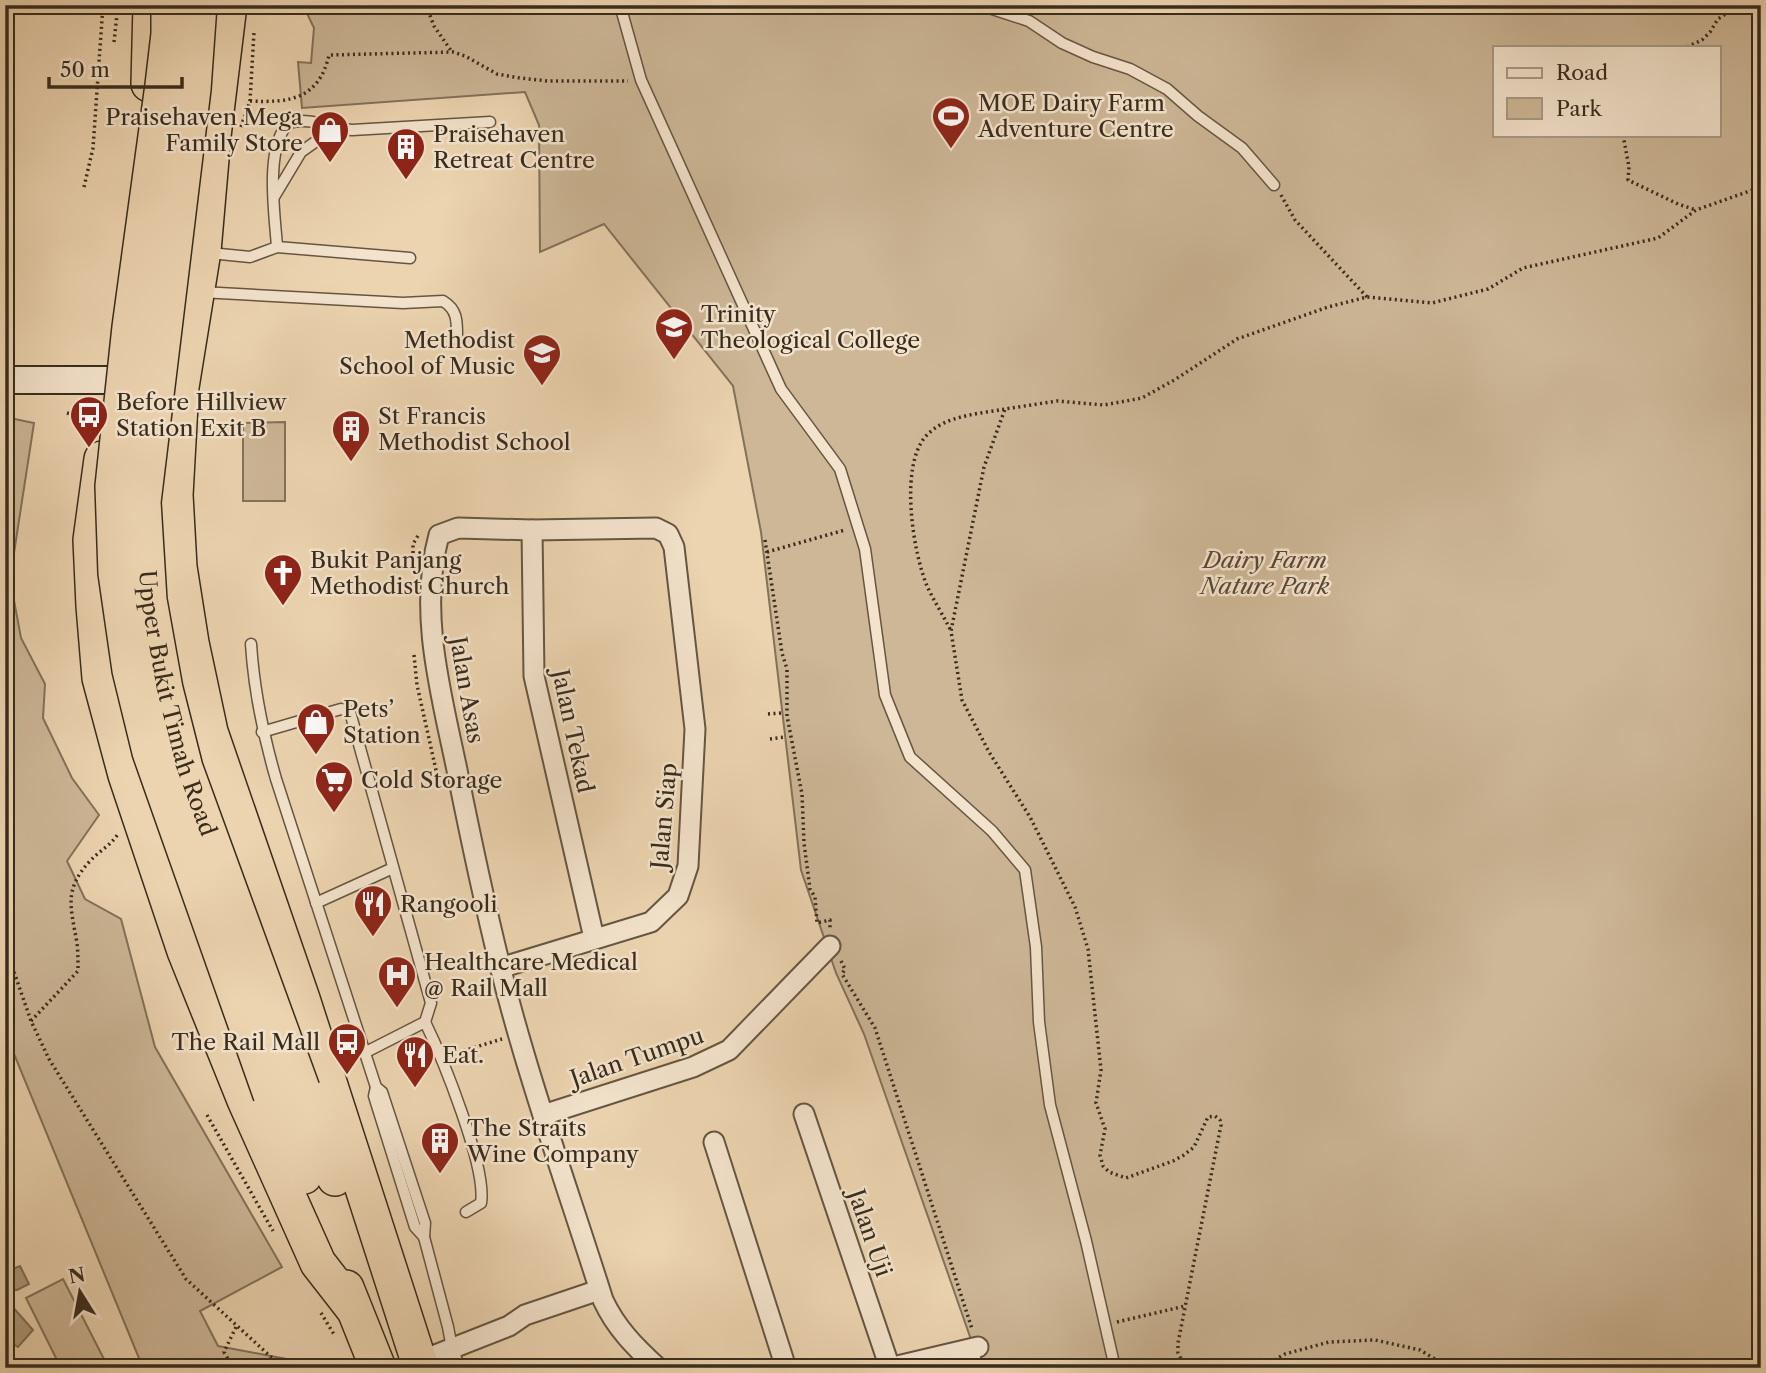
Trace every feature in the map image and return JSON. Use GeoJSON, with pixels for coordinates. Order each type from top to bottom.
{"type":"FeatureCollection","features":[{"type":"Feature","properties":{"kind":"highway"},"geometry":{"type":"LineString","coordinates":[[152,5],[146,119],[91,540],[100,678],[137,812],[219,1040],[318,1263],[353,1308]]}},
{"type":"Feature","properties":{"kind":"highway","name":"Upper Bukit Timah Road"},"geometry":{"type":"LineString","coordinates":[[169,5],[169,34],[114,474],[116,573],[128,657],[150,752],[287,1092],[391,1329],[426,1361]]}},
{"type":"Feature","properties":{"kind":"highway","name":"Upper Bukit Timah Road"},"geometry":{"type":"LineString","coordinates":[[199,5],[193,89],[144,502],[149,600],[165,689],[186,768],[333,1248],[353,1308],[378,1368]]}},
{"type":"Feature","properties":{"kind":"highway"},"geometry":{"type":"LineString","coordinates":[[229,5],[213,136],[203,251],[181,387],[174,495],[179,567],[191,643],[210,732],[426,1361]]}},
{"type":"Feature","properties":{"kind":"street"},"geometry":{"type":"LineString","coordinates":[[5,380],[112,380],[140,370],[178,348],[195,308]]}},
{"type":"Feature","properties":{"kind":"street"},"geometry":{"type":"LineString","coordinates":[[112,380],[149,397],[167,416],[177,445]]}},
{"type":"Feature","properties":{"kind":"street","name":"Jalan Asas"},"geometry":{"type":"LineString","coordinates":[[658,1368],[627,1339],[612,1320],[601,1295],[542,1115],[500,968],[432,645],[432,563],[439,535],[458,528],[656,528],[668,534],[674,547]]}},
{"type":"Feature","properties":{"kind":"street","name":"Jalan Tekad"},"geometry":{"type":"LineString","coordinates":[[532,530],[534,676],[594,938]]}},
{"type":"Feature","properties":{"kind":"street","name":"Jalan Siap"},"geometry":{"type":"LineString","coordinates":[[500,968],[651,922],[678,896],[688,866],[695,729],[674,547]]}},
{"type":"Feature","properties":{"kind":"street","name":"Jalan Tumpu"},"geometry":{"type":"LineString","coordinates":[[542,1115],[693,1067],[729,1050],[835,953]]}},
{"type":"Feature","properties":{"kind":"street","name":"Jalan Uji"},"geometry":{"type":"LineString","coordinates":[[804,1114],[890,1368],[975,1348]]}},
{"type":"Feature","properties":{"kind":"street"},"geometry":{"type":"LineString","coordinates":[[714,1142],[786,1368]]}},
{"type":"Feature","properties":{"kind":"street"},"geometry":{"type":"LineString","coordinates":[[426,1361],[509,1326],[524,1315],[601,1295]]}},
{"type":"Feature","properties":{"kind":"lane"},"geometry":{"type":"LineString","coordinates":[[620,5],[640,80],[781,389],[840,469],[865,549],[885,695],[910,757],[992,831],[1025,870],[1036,947],[1039,1022],[1050,1105],[1115,1368]]}},
{"type":"Feature","properties":{"kind":"lane"},"geometry":{"type":"LineString","coordinates":[[981,5],[1029,21],[1062,43],[1130,69],[1167,89],[1242,148],[1274,184]]}},
{"type":"Feature","properties":{"kind":"lane"},"geometry":{"type":"LineString","coordinates":[[276,247],[275,159],[280,135],[285,127],[300,121],[340,129],[490,122]]}},
{"type":"Feature","properties":{"kind":"lane"},"geometry":{"type":"LineString","coordinates":[[274,197],[301,152],[340,129]]}},
{"type":"Feature","properties":{"kind":"lane"},"geometry":{"type":"LineString","coordinates":[[203,251],[220,256],[250,257],[276,247],[410,258]]}},
{"type":"Feature","properties":{"kind":"lane"},"geometry":{"type":"LineString","coordinates":[[195,308],[443,300],[457,315],[457,338]]}},
{"type":"Feature","properties":{"kind":"lane"},"geometry":{"type":"LineString","coordinates":[[251,645],[253,681],[262,732],[366,1052],[376,1087],[374,1096],[415,1227],[424,1237],[448,1327],[426,1361],[460,1368]]}},
{"type":"Feature","properties":{"kind":"lane"},"geometry":{"type":"LineString","coordinates":[[262,732],[341,709],[350,712],[431,1003],[425,1022],[470,1139],[483,1190],[481,1203],[466,1212]]}},
{"type":"Feature","properties":{"kind":"lane"},"geometry":{"type":"LineString","coordinates":[[316,903],[393,868]]}},
{"type":"Feature","properties":{"kind":"lane"},"geometry":{"type":"LineString","coordinates":[[366,1052],[425,1022]]}},
{"type":"Feature","properties":{"kind":"lane"},"geometry":{"type":"LineString","coordinates":[[975,1348],[978,1368]]}},
{"type":"Feature","properties":{"kind":"path"},"geometry":{"type":"LineString","coordinates":[[84,187],[93,148],[103,5]]}},
{"type":"Feature","properties":{"kind":"path"},"geometry":{"type":"LineString","coordinates":[[114,42],[118,5]]}},
{"type":"Feature","properties":{"kind":"path"},"geometry":{"type":"LineString","coordinates":[[426,5],[435,26],[453,52]]}},
{"type":"Feature","properties":{"kind":"path"},"geometry":{"type":"LineString","coordinates":[[1689,46],[1702,40],[1718,19],[1733,9],[1746,5]]}},
{"type":"Feature","properties":{"kind":"path"},"geometry":{"type":"LineString","coordinates":[[250,101],[283,102],[301,96],[320,82],[326,71],[329,55],[453,52],[497,74],[520,78],[548,81],[640,80]]}},
{"type":"Feature","properties":{"kind":"path"},"geometry":{"type":"LineString","coordinates":[[1623,136],[1629,167],[1628,180],[1696,210]]}},
{"type":"Feature","properties":{"kind":"path"},"geometry":{"type":"LineString","coordinates":[[1274,184],[1295,220],[1367,297]]}},
{"type":"Feature","properties":{"kind":"path"},"geometry":{"type":"LineString","coordinates":[[1186,1368],[1178,1353],[1178,1343],[1220,1120],[1215,1116],[1208,1117],[1194,1147],[1184,1156],[1172,1161],[1126,1178],[1102,1167],[1100,1155],[1105,1129],[1096,1103],[1101,1070],[1088,949],[1075,907],[1031,817],[989,752],[962,700],[951,631],[927,584],[914,534],[911,487],[916,452],[926,436],[941,424],[959,418],[1057,401],[1104,405],[1142,398],[1237,339],[1328,307],[1367,297],[1432,303],[1488,289],[1523,268],[1658,237],[1696,210],[1761,187]]}},
{"type":"Feature","properties":{"kind":"path"},"geometry":{"type":"LineString","coordinates":[[951,631],[984,467],[1005,410]]}},
{"type":"Feature","properties":{"kind":"path"},"geometry":{"type":"LineString","coordinates":[[767,552],[832,534]]}},
{"type":"Feature","properties":{"kind":"path"},"geometry":{"type":"LineString","coordinates":[[765,541],[782,653],[787,669],[787,716],[802,794],[804,843],[810,889],[815,897],[817,923],[830,920],[835,953],[845,969],[842,974],[875,1028],[975,1348]]}},
{"type":"Feature","properties":{"kind":"path"},"geometry":{"type":"LineString","coordinates":[[768,715],[782,713]]}},
{"type":"Feature","properties":{"kind":"path"},"geometry":{"type":"LineString","coordinates":[[770,739],[785,737]]}},
{"type":"Feature","properties":{"kind":"path"},"geometry":{"type":"LineString","coordinates":[[31,1021],[78,971],[77,944],[71,916],[73,885],[91,860],[112,844],[118,834]]}},
{"type":"Feature","properties":{"kind":"path"},"geometry":{"type":"LineString","coordinates":[[5,946],[31,1021],[49,1059],[186,1279],[283,1368]]}},
{"type":"Feature","properties":{"kind":"path"},"geometry":{"type":"LineString","coordinates":[[441,1058],[499,1040]]}},
{"type":"Feature","properties":{"kind":"path"},"geometry":{"type":"LineString","coordinates":[[1105,1325],[1186,1305]]}},
{"type":"Feature","properties":{"kind":"path"},"geometry":{"type":"LineString","coordinates":[[233,1368],[225,1352],[237,1325]]}},
{"type":"Feature","properties":{"kind":"path"},"geometry":{"type":"LineString","coordinates":[[1260,1368],[1285,1354],[1329,1342],[1375,1340],[1420,1350],[1450,1368]]}},
{"type":"Feature","properties":{"kind":"green space","name":"Dairy Farm Nature Park"},"geometry":{"type":"Polygon","coordinates":[[[303,5],[1761,5],[1761,1368],[981,1368],[864,1034],[836,973],[801,870],[761,532],[733,386],[604,224],[540,252],[539,125],[525,92],[302,108],[298,62],[311,63],[314,28],[303,5]]]}},
{"type":"Feature","properties":{"kind":"green space"},"geometry":{"type":"Polygon","coordinates":[[[5,417],[34,423],[10,579],[21,638],[45,684],[43,718],[72,778],[99,815],[67,861],[85,899],[121,919],[155,1047],[282,1267],[200,1311],[218,1346],[334,1368],[143,1368],[5,1032],[5,417]]]}},
{"type":"Feature","properties":{"kind":"green space"},"geometry":{"type":"Polygon","coordinates":[[[285,422],[285,501],[243,501],[243,423],[285,422]]]}},
{"type":"Feature","properties":{"kind":"green space"},"geometry":{"type":"Polygon","coordinates":[[[63,1279],[105,1361],[91,1368],[61,1368],[26,1298],[63,1279]]]}},
{"type":"Feature","properties":{"kind":"shaded area"},"geometry":{"type":"Polygon","coordinates":[[[20,1266],[29,1284],[17,1290],[5,1289],[5,1272],[20,1266]]]}},
{"type":"Feature","properties":{"kind":"shaded area"},"geometry":{"type":"Polygon","coordinates":[[[11,1305],[33,1330],[18,1347],[5,1339],[5,1306],[11,1305]]]}},
{"type":"Feature","properties":{"kind":"place","name":"MOE Dairy Farm Adventure Centre"},"geometry":{"type":"Point","coordinates":[951,150]}},
{"type":"Feature","properties":{"kind":"place","name":"Praisehaven Mega Family Store"},"geometry":{"type":"Point","coordinates":[330,164]}},
{"type":"Feature","properties":{"kind":"place","name":"Praisehaven Retreat Centre"},"geometry":{"type":"Point","coordinates":[406,181]}},
{"type":"Feature","properties":{"kind":"place","name":"Trinity Theological College"},"geometry":{"type":"Point","coordinates":[674,361]}},
{"type":"Feature","properties":{"kind":"place","name":"Methodist School of Music"},"geometry":{"type":"Point","coordinates":[542,387]}},
{"type":"Feature","properties":{"kind":"place","name":"Before Hillview Station Exit B"},"geometry":{"type":"Point","coordinates":[89,449]}},
{"type":"Feature","properties":{"kind":"place","name":"St Francis Methodist School"},"geometry":{"type":"Point","coordinates":[351,463]}},
{"type":"Feature","properties":{"kind":"place","name":"Bukit Panjang Methodist Church"},"geometry":{"type":"Point","coordinates":[283,607]}},
{"type":"Feature","properties":{"kind":"place","name":"Pets’ Station"},"geometry":{"type":"Point","coordinates":[316,756]}},
{"type":"Feature","properties":{"kind":"place","name":"Cold Storage"},"geometry":{"type":"Point","coordinates":[334,814]}},
{"type":"Feature","properties":{"kind":"place","name":"Rangooli"},"geometry":{"type":"Point","coordinates":[373,938]}},
{"type":"Feature","properties":{"kind":"place","name":"Healthcare Medical @ Rail Mall"},"geometry":{"type":"Point","coordinates":[397,1009]}},
{"type":"Feature","properties":{"kind":"place","name":"The Rail Mall"},"geometry":{"type":"Point","coordinates":[347,1076]}},
{"type":"Feature","properties":{"kind":"place","name":"Eat."},"geometry":{"type":"Point","coordinates":[415,1089]}},
{"type":"Feature","properties":{"kind":"place","name":"The Straits Wine Company"},"geometry":{"type":"Point","coordinates":[440,1175]}}]}
